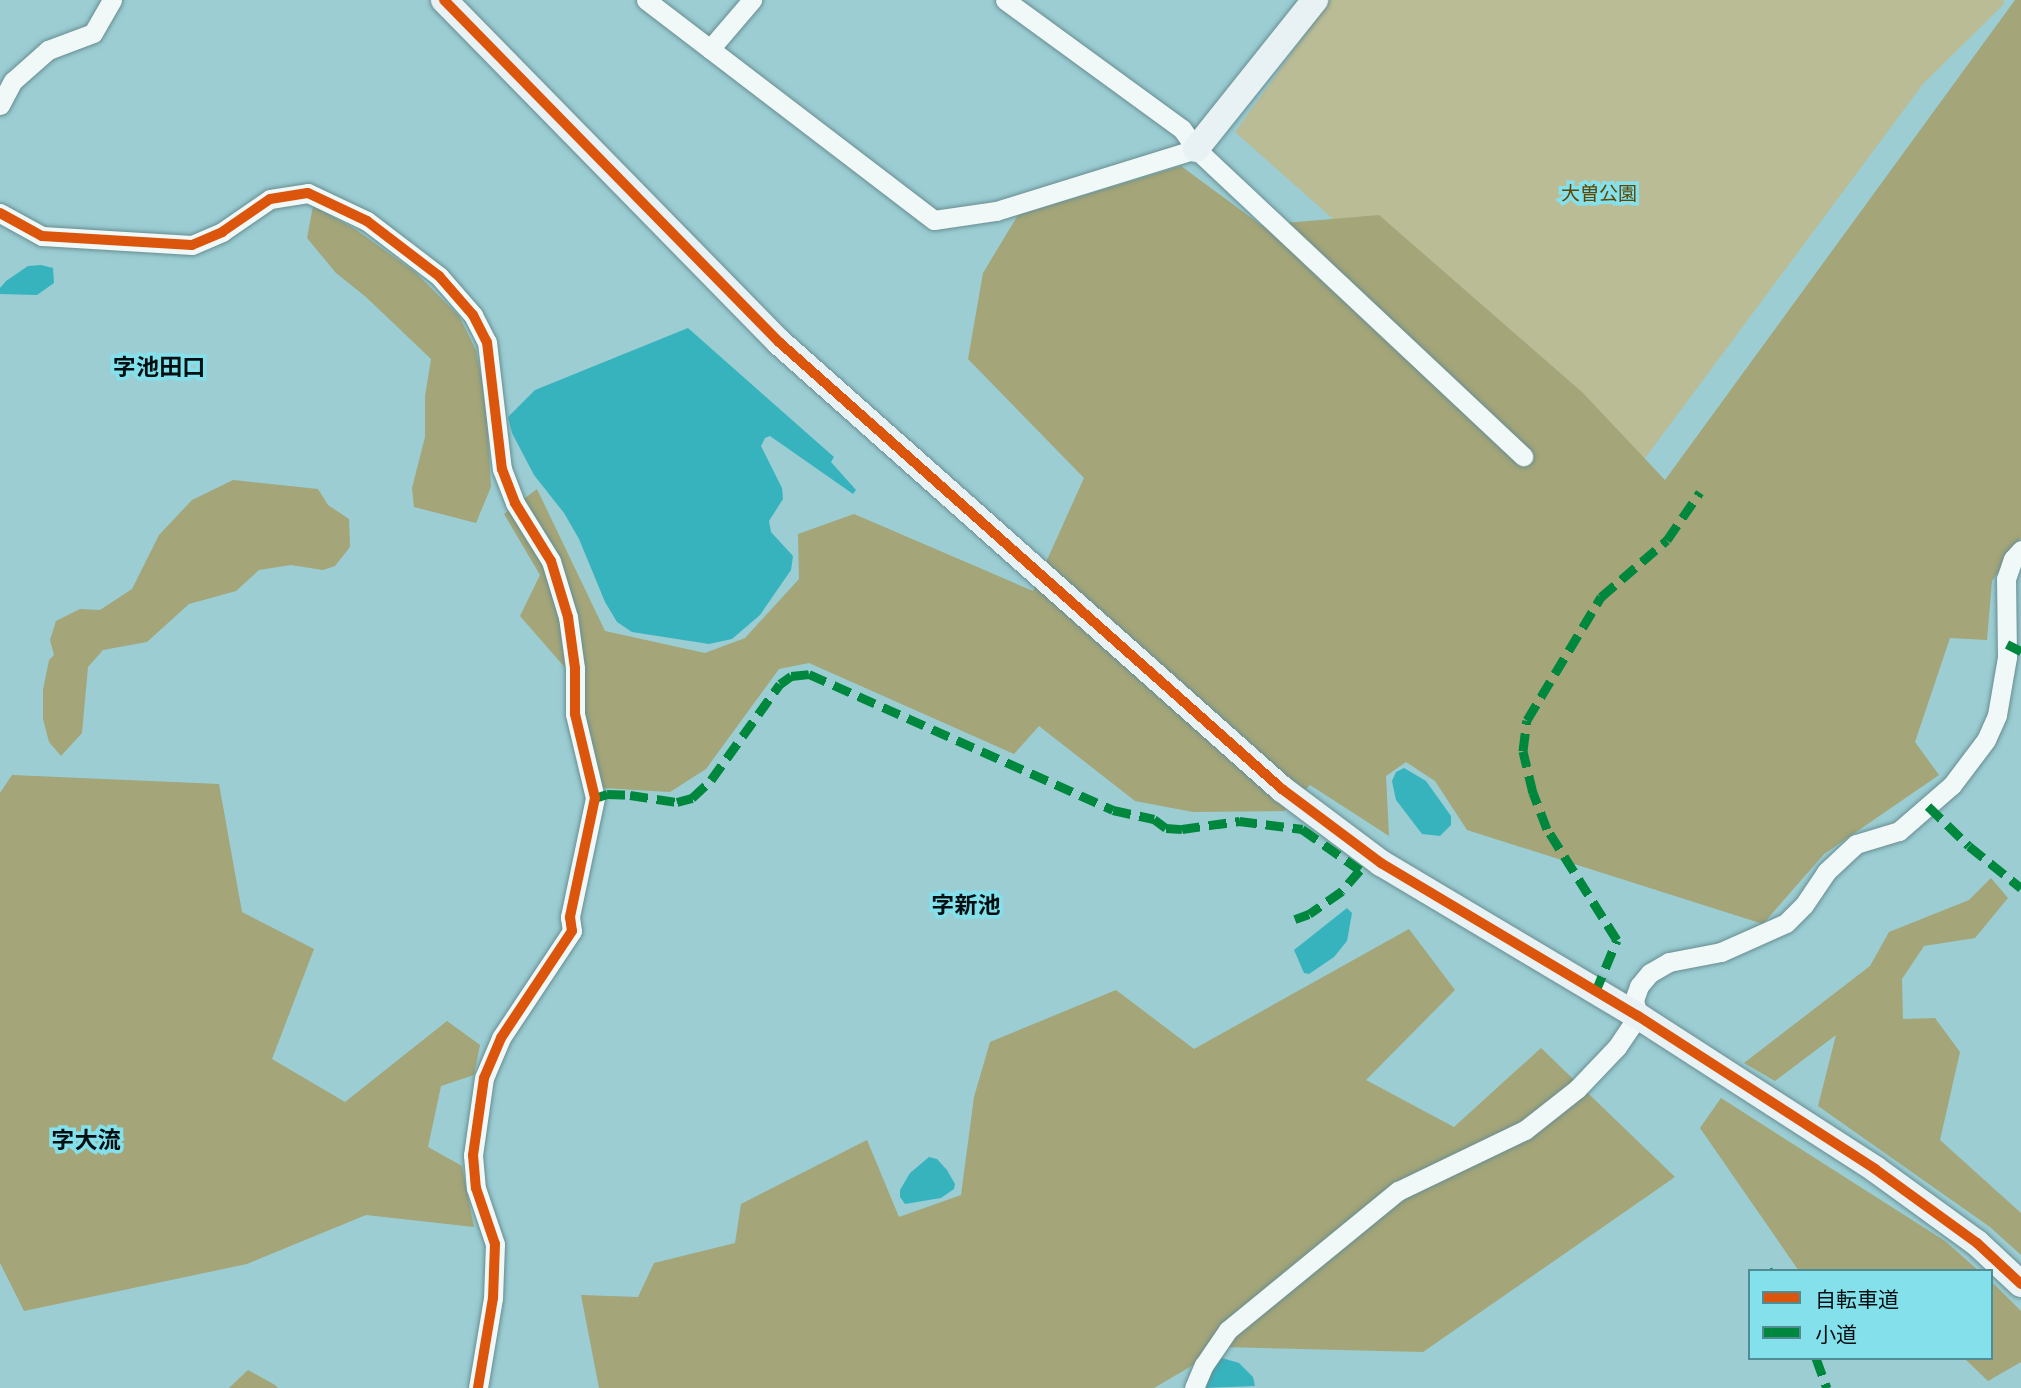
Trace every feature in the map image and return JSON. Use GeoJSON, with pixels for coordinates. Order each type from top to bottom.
{"type":"FeatureCollection","features":[{"type":"Feature","properties":{"kind":"street"},"geometry":{"type":"LineString","coordinates":[[0,106],[13,81],[48,50],[93,33],[112,0]]}},
{"type":"Feature","properties":{"kind":"street"},"geometry":{"type":"LineString","coordinates":[[444,0],[779,342],[1282,789],[1381,863],[1638,1016],[1875,1169],[1977,1243],[2021,1284]]}},
{"type":"Feature","properties":{"kind":"street"},"geometry":{"type":"LineString","coordinates":[[646,0],[934,220],[996,211],[1196,149],[1315,0]]}},
{"type":"Feature","properties":{"kind":"street"},"geometry":{"type":"LineString","coordinates":[[710,49],[752,0]]}},
{"type":"Feature","properties":{"kind":"street"},"geometry":{"type":"LineString","coordinates":[[1005,0],[1182,129],[1196,149],[1523,456]]}},
{"type":"Feature","properties":{"kind":"street"},"geometry":{"type":"LineString","coordinates":[[0,213],[42,236],[192,245],[222,232],[270,199],[307,193],[368,222],[404,246],[439,276],[481,329],[487,342],[502,469],[515,503],[551,561],[563,596],[573,639],[579,739],[595,798],[580,884],[570,916],[572,930],[501,1038],[484,1078],[473,1155],[476,1188],[495,1244],[494,1298],[478,1388]]}},
{"type":"Feature","properties":{"kind":"street"},"geometry":{"type":"LineString","coordinates":[[1194,1388],[1218,1342],[1246,1314],[1398,1191],[1525,1130],[1577,1089],[1617,1046],[1638,1016],[1634,1000],[1639,986],[1650,973],[1669,962],[1721,952],[1786,923],[1804,905],[1826,872],[1856,844],[1899,831],[1958,778],[1986,740],[1997,715],[2007,657],[2006,579],[2013,559],[2021,551]]}},
{"type":"Feature","properties":{"kind":"green space","name":"大曽公園"},"geometry":{"type":"Polygon","coordinates":[[[1330,0],[2004,0],[2003,5],[1923,84],[1628,481],[1235,132],[1330,0]]]}},
{"type":"Feature","properties":{"kind":"green space"},"geometry":{"type":"Polygon","coordinates":[[[2015,0],[2021,0],[2021,538],[1992,581],[1987,640],[1950,638],[1915,742],[1939,775],[1824,854],[1763,924],[1467,830],[1435,781],[1406,762],[1386,776],[1389,836],[1310,785],[1284,811],[1193,812],[1135,801],[1039,726],[1014,754],[809,663],[779,669],[706,769],[670,792],[602,788],[587,734],[581,686],[520,616],[540,575],[504,514],[537,489],[605,631],[705,653],[745,638],[799,579],[798,534],[854,514],[1033,591],[1084,478],[968,359],[983,273],[1018,215],[1181,166],[1261,225],[1379,215],[1582,392],[1665,480],[2015,0]]]}},
{"type":"Feature","properties":{"kind":"green space"},"geometry":{"type":"Polygon","coordinates":[[[313,206],[355,229],[415,272],[459,316],[476,350],[486,402],[491,487],[476,523],[414,507],[412,488],[425,437],[425,396],[431,359],[366,297],[336,273],[307,238],[313,206]]]}},
{"type":"Feature","properties":{"kind":"green space"},"geometry":{"type":"Polygon","coordinates":[[[233,480],[318,489],[328,505],[349,519],[350,547],[335,566],[323,570],[291,565],[259,570],[236,591],[189,604],[147,642],[103,650],[88,667],[82,733],[61,756],[49,742],[43,719],[43,690],[49,660],[54,655],[50,640],[56,621],[80,609],[100,610],[132,589],[159,535],[192,500],[233,480]]]}},
{"type":"Feature","properties":{"kind":"green space"},"geometry":{"type":"Polygon","coordinates":[[[12,775],[219,784],[242,912],[314,949],[272,1059],[345,1102],[447,1021],[480,1045],[474,1075],[441,1086],[428,1147],[462,1166],[474,1227],[366,1215],[247,1264],[24,1311],[0,1263],[0,793],[12,775]]]}},
{"type":"Feature","properties":{"kind":"green space"},"geometry":{"type":"Polygon","coordinates":[[[1991,878],[2008,898],[1975,938],[1924,946],[1902,979],[1903,1019],[1935,1018],[1960,1052],[1940,1140],[2021,1213],[2021,1255],[1990,1227],[1818,1106],[1836,1035],[1775,1081],[1744,1063],[1870,966],[1889,932],[1969,900],[1991,878]]]}},
{"type":"Feature","properties":{"kind":"green space"},"geometry":{"type":"Polygon","coordinates":[[[1409,929],[1455,990],[1366,1080],[1454,1127],[1541,1048],[1675,1177],[1423,1352],[1224,1347],[1154,1388],[599,1388],[581,1295],[638,1297],[654,1263],[735,1243],[741,1204],[867,1140],[899,1217],[961,1195],[974,1097],[990,1042],[1116,990],[1194,1049],[1409,929]]]}},
{"type":"Feature","properties":{"kind":"green space"},"geometry":{"type":"Polygon","coordinates":[[[1721,1098],[1945,1241],[1977,1269],[1798,1269],[1700,1128],[1721,1098]]]}},
{"type":"Feature","properties":{"kind":"green space"},"geometry":{"type":"Polygon","coordinates":[[[1993,1283],[2021,1311],[2021,1362],[1988,1381],[1966,1360],[1993,1360],[1993,1283]]]}},
{"type":"Feature","properties":{"kind":"green space"},"geometry":{"type":"Polygon","coordinates":[[[248,1370],[275,1385],[278,1388],[229,1388],[248,1370]]]}},
{"type":"Feature","properties":{"kind":"water"},"geometry":{"type":"Polygon","coordinates":[[[28,266],[53,268],[54,283],[37,295],[0,294],[0,288],[6,281],[28,266]]]}},
{"type":"Feature","properties":{"kind":"water"},"geometry":{"type":"Polygon","coordinates":[[[688,328],[834,457],[831,462],[856,490],[853,494],[770,436],[765,438],[761,446],[782,488],[783,499],[769,521],[771,532],[793,556],[791,570],[760,615],[732,639],[709,644],[632,632],[617,622],[605,602],[579,539],[564,513],[534,475],[512,433],[508,417],[535,390],[688,328]]]}},
{"type":"Feature","properties":{"kind":"water"},"geometry":{"type":"Polygon","coordinates":[[[1404,768],[1426,781],[1451,816],[1451,825],[1440,836],[1422,834],[1396,800],[1392,781],[1396,772],[1404,768]]]}},
{"type":"Feature","properties":{"kind":"water"},"geometry":{"type":"Polygon","coordinates":[[[1347,908],[1352,913],[1347,941],[1334,957],[1309,974],[1304,973],[1294,950],[1347,908]]]}},
{"type":"Feature","properties":{"kind":"water"},"geometry":{"type":"Polygon","coordinates":[[[929,1157],[937,1159],[947,1170],[955,1184],[954,1189],[941,1198],[905,1204],[900,1197],[900,1190],[910,1173],[929,1157]]]}},
{"type":"Feature","properties":{"kind":"water"},"geometry":{"type":"Polygon","coordinates":[[[1222,1358],[1239,1363],[1253,1377],[1255,1386],[1203,1388],[1213,1364],[1222,1358]]]}},
{"type":"Feature","properties":{"kind":"marked path"},"geometry":{"type":"LineString","coordinates":[[1595,993],[1617,940],[1547,829],[1533,793],[1523,751],[1527,720],[1601,597],[1667,540],[1700,492]]}},
{"type":"Feature","properties":{"kind":"marked path"},"geometry":{"type":"LineString","coordinates":[[2007,644],[2021,651]]}},
{"type":"Feature","properties":{"kind":"marked path"},"geometry":{"type":"LineString","coordinates":[[595,798],[607,794],[677,802],[692,798],[711,780],[780,684],[791,676],[809,674],[1113,810],[1154,819],[1166,828],[1182,829],[1239,821],[1302,829],[1360,870],[1342,891],[1309,914],[1295,919]]}},
{"type":"Feature","properties":{"kind":"marked path"},"geometry":{"type":"LineString","coordinates":[[1928,806],[1969,846],[2021,888]]}},
{"type":"Feature","properties":{"kind":"marked path"},"geometry":{"type":"LineString","coordinates":[[1817,1360],[1827,1388]]}},
{"type":"Feature","properties":{"kind":"cycle path"},"geometry":{"type":"LineString","coordinates":[[444,0],[779,342],[1282,789],[1381,863],[1638,1016],[1875,1169],[1977,1243],[2021,1284]]}},
{"type":"Feature","properties":{"kind":"cycle path"},"geometry":{"type":"LineString","coordinates":[[0,213],[42,236],[192,245],[222,232],[270,199],[308,193],[367,221],[439,276],[473,315],[487,342],[502,469],[515,503],[551,561],[568,617],[575,668],[575,714],[595,798],[570,917],[572,931],[501,1038],[484,1078],[473,1155],[476,1188],[495,1244],[493,1298],[478,1388]]}},
{"type":"Feature","properties":{"kind":"district","name":"字池田口"},"geometry":{"type":"Point","coordinates":[159,367]}},
{"type":"Feature","properties":{"kind":"district","name":"字新池"},"geometry":{"type":"Point","coordinates":[966,905]}},
{"type":"Feature","properties":{"kind":"district","name":"字大流"},"geometry":{"type":"Point","coordinates":[86,1140]}}]}
